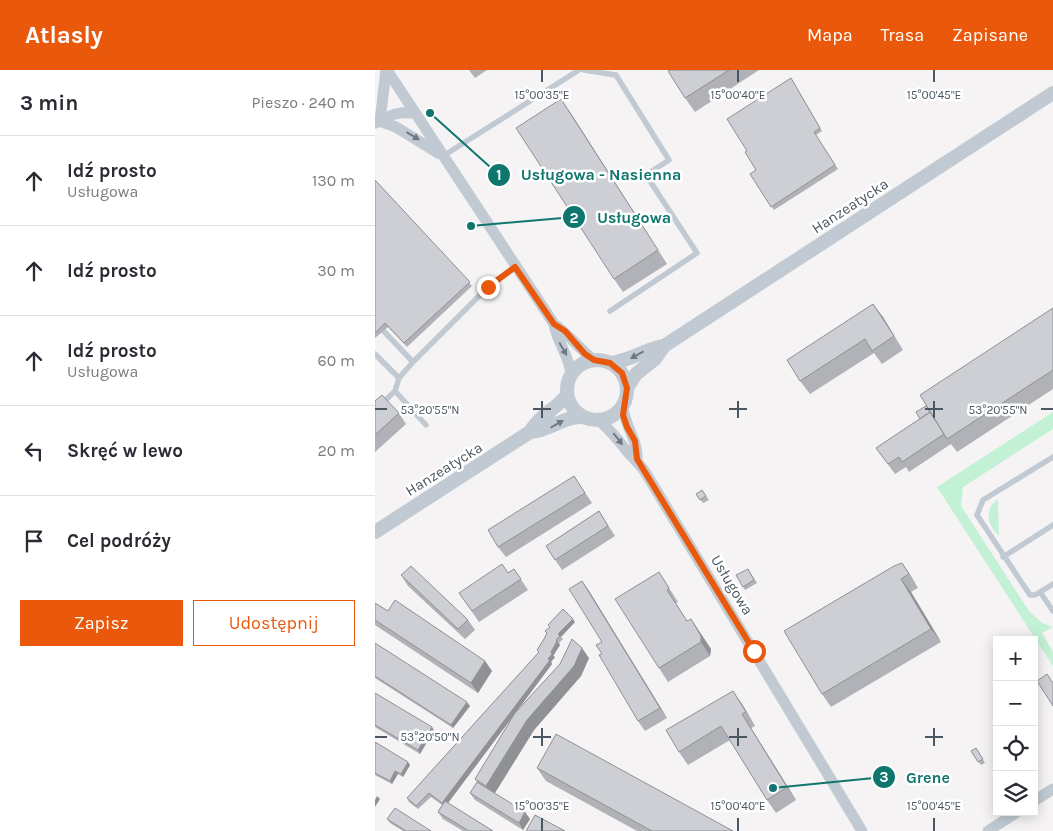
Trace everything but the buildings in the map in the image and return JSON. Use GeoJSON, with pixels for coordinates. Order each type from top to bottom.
{"type":"FeatureCollection","features":[{"type":"Feature","properties":{"kind":"street"},"geometry":{"type":"LineString","coordinates":[[386,70],[554,324],[557,339],[569,360],[571,374],[567,395],[572,408],[583,417],[598,420],[608,418],[623,406],[627,388],[622,373],[610,363],[594,360],[585,362],[571,374]]}},
{"type":"Feature","properties":{"kind":"street"},"geometry":{"type":"LineString","coordinates":[[378,123],[386,70]]}},
{"type":"Feature","properties":{"kind":"street","name":"Hanzeatycka"},"geometry":{"type":"LineString","coordinates":[[627,388],[636,374],[655,360],[664,346],[1053,93]]}},
{"type":"Feature","properties":{"kind":"street"},"geometry":{"type":"LineString","coordinates":[[378,123],[395,113],[406,112],[416,114]]}},
{"type":"Feature","properties":{"kind":"street"},"geometry":{"type":"LineString","coordinates":[[378,123],[413,136],[443,156]]}},
{"type":"Feature","properties":{"kind":"street"},"geometry":{"type":"LineString","coordinates":[[554,324],[565,331],[579,348],[594,360]]}},
{"type":"Feature","properties":{"kind":"street","name":"Hanzeatycka"},"geometry":{"type":"LineString","coordinates":[[610,363],[627,361],[651,348],[664,346]]}},
{"type":"Feature","properties":{"kind":"street","name":"Hanzeatycka"},"geometry":{"type":"LineString","coordinates":[[375,532],[530,432],[539,419],[557,406],[567,395]]}},
{"type":"Feature","properties":{"kind":"street","name":"Usługowa"},"geometry":{"type":"LineString","coordinates":[[623,406],[625,421],[637,449],[637,459]]}},
{"type":"Feature","properties":{"kind":"street","name":"Hanzeatycka"},"geometry":{"type":"LineString","coordinates":[[530,432],[548,430],[568,418],[583,417]]}},
{"type":"Feature","properties":{"kind":"street","name":"Usługowa"},"geometry":{"type":"LineString","coordinates":[[598,420],[607,426],[630,455],[637,459],[863,831]]}},
{"type":"Feature","properties":{"kind":"street"},"geometry":{"type":"LineString","coordinates":[[1038,798],[1053,789]]}},
{"type":"Feature","properties":{"kind":"street"},"geometry":{"type":"LineString","coordinates":[[988,831],[1011,816]]}},
{"type":"Feature","properties":{"kind":"lane"},"geometry":{"type":"LineString","coordinates":[[443,156],[579,70]]}},
{"type":"Feature","properties":{"kind":"lane"},"geometry":{"type":"LineString","coordinates":[[584,70],[616,75],[626,90],[669,160],[646,175],[697,253],[610,311]]}},
{"type":"Feature","properties":{"kind":"lane"},"geometry":{"type":"LineString","coordinates":[[375,410],[395,391],[399,378],[413,362],[488,287],[515,267]]}},
{"type":"Feature","properties":{"kind":"lane"},"geometry":{"type":"LineString","coordinates":[[375,322],[413,362]]}},
{"type":"Feature","properties":{"kind":"lane"},"geometry":{"type":"LineString","coordinates":[[375,354],[399,378]]}},
{"type":"Feature","properties":{"kind":"lane"},"geometry":{"type":"LineString","coordinates":[[395,391],[426,426]]}},
{"type":"Feature","properties":{"kind":"lane"},"geometry":{"type":"LineString","coordinates":[[1053,458],[980,504],[977,518],[1030,595],[1040,592],[1053,584]]}},
{"type":"Feature","properties":{"kind":"lane"},"geometry":{"type":"LineString","coordinates":[[1003,557],[1053,525]]}},
{"type":"Feature","properties":{"kind":"lane"},"geometry":{"type":"LineString","coordinates":[[1040,592],[1053,612]]}},
{"type":"Feature","properties":{"kind":"green space"},"geometry":{"type":"Polygon","coordinates":[[[1053,412],[1053,429],[963,487],[961,506],[1029,611],[1042,623],[1053,627],[1042,633],[1053,652],[1053,666],[1038,643],[1038,636],[1034,636],[937,487],[1053,412]]]}},
{"type":"Feature","properties":{"kind":"green space"},"geometry":{"type":"Polygon","coordinates":[[[998,499],[999,536],[992,527],[989,517],[991,507],[998,499]]]}},
{"type":"Feature","properties":{"kind":"place","name":"Usługowa - Nasienna"},"geometry":{"type":"Point","coordinates":[430,113]}},
{"type":"Feature","properties":{"kind":"place","name":"Usługowa"},"geometry":{"type":"Point","coordinates":[471,226]}},
{"type":"Feature","properties":{"kind":"place","name":"Grene"},"geometry":{"type":"Point","coordinates":[773,788]}},
{"type":"Feature","properties":{"kind":"route"},"geometry":{"type":"LineString","coordinates":[[488,287],[515,267],[554,324],[565,331],[585,354],[594,360],[603,360],[610,363],[622,373],[626,380],[627,388],[623,415],[635,441],[637,459],[754,651]]}}]}
